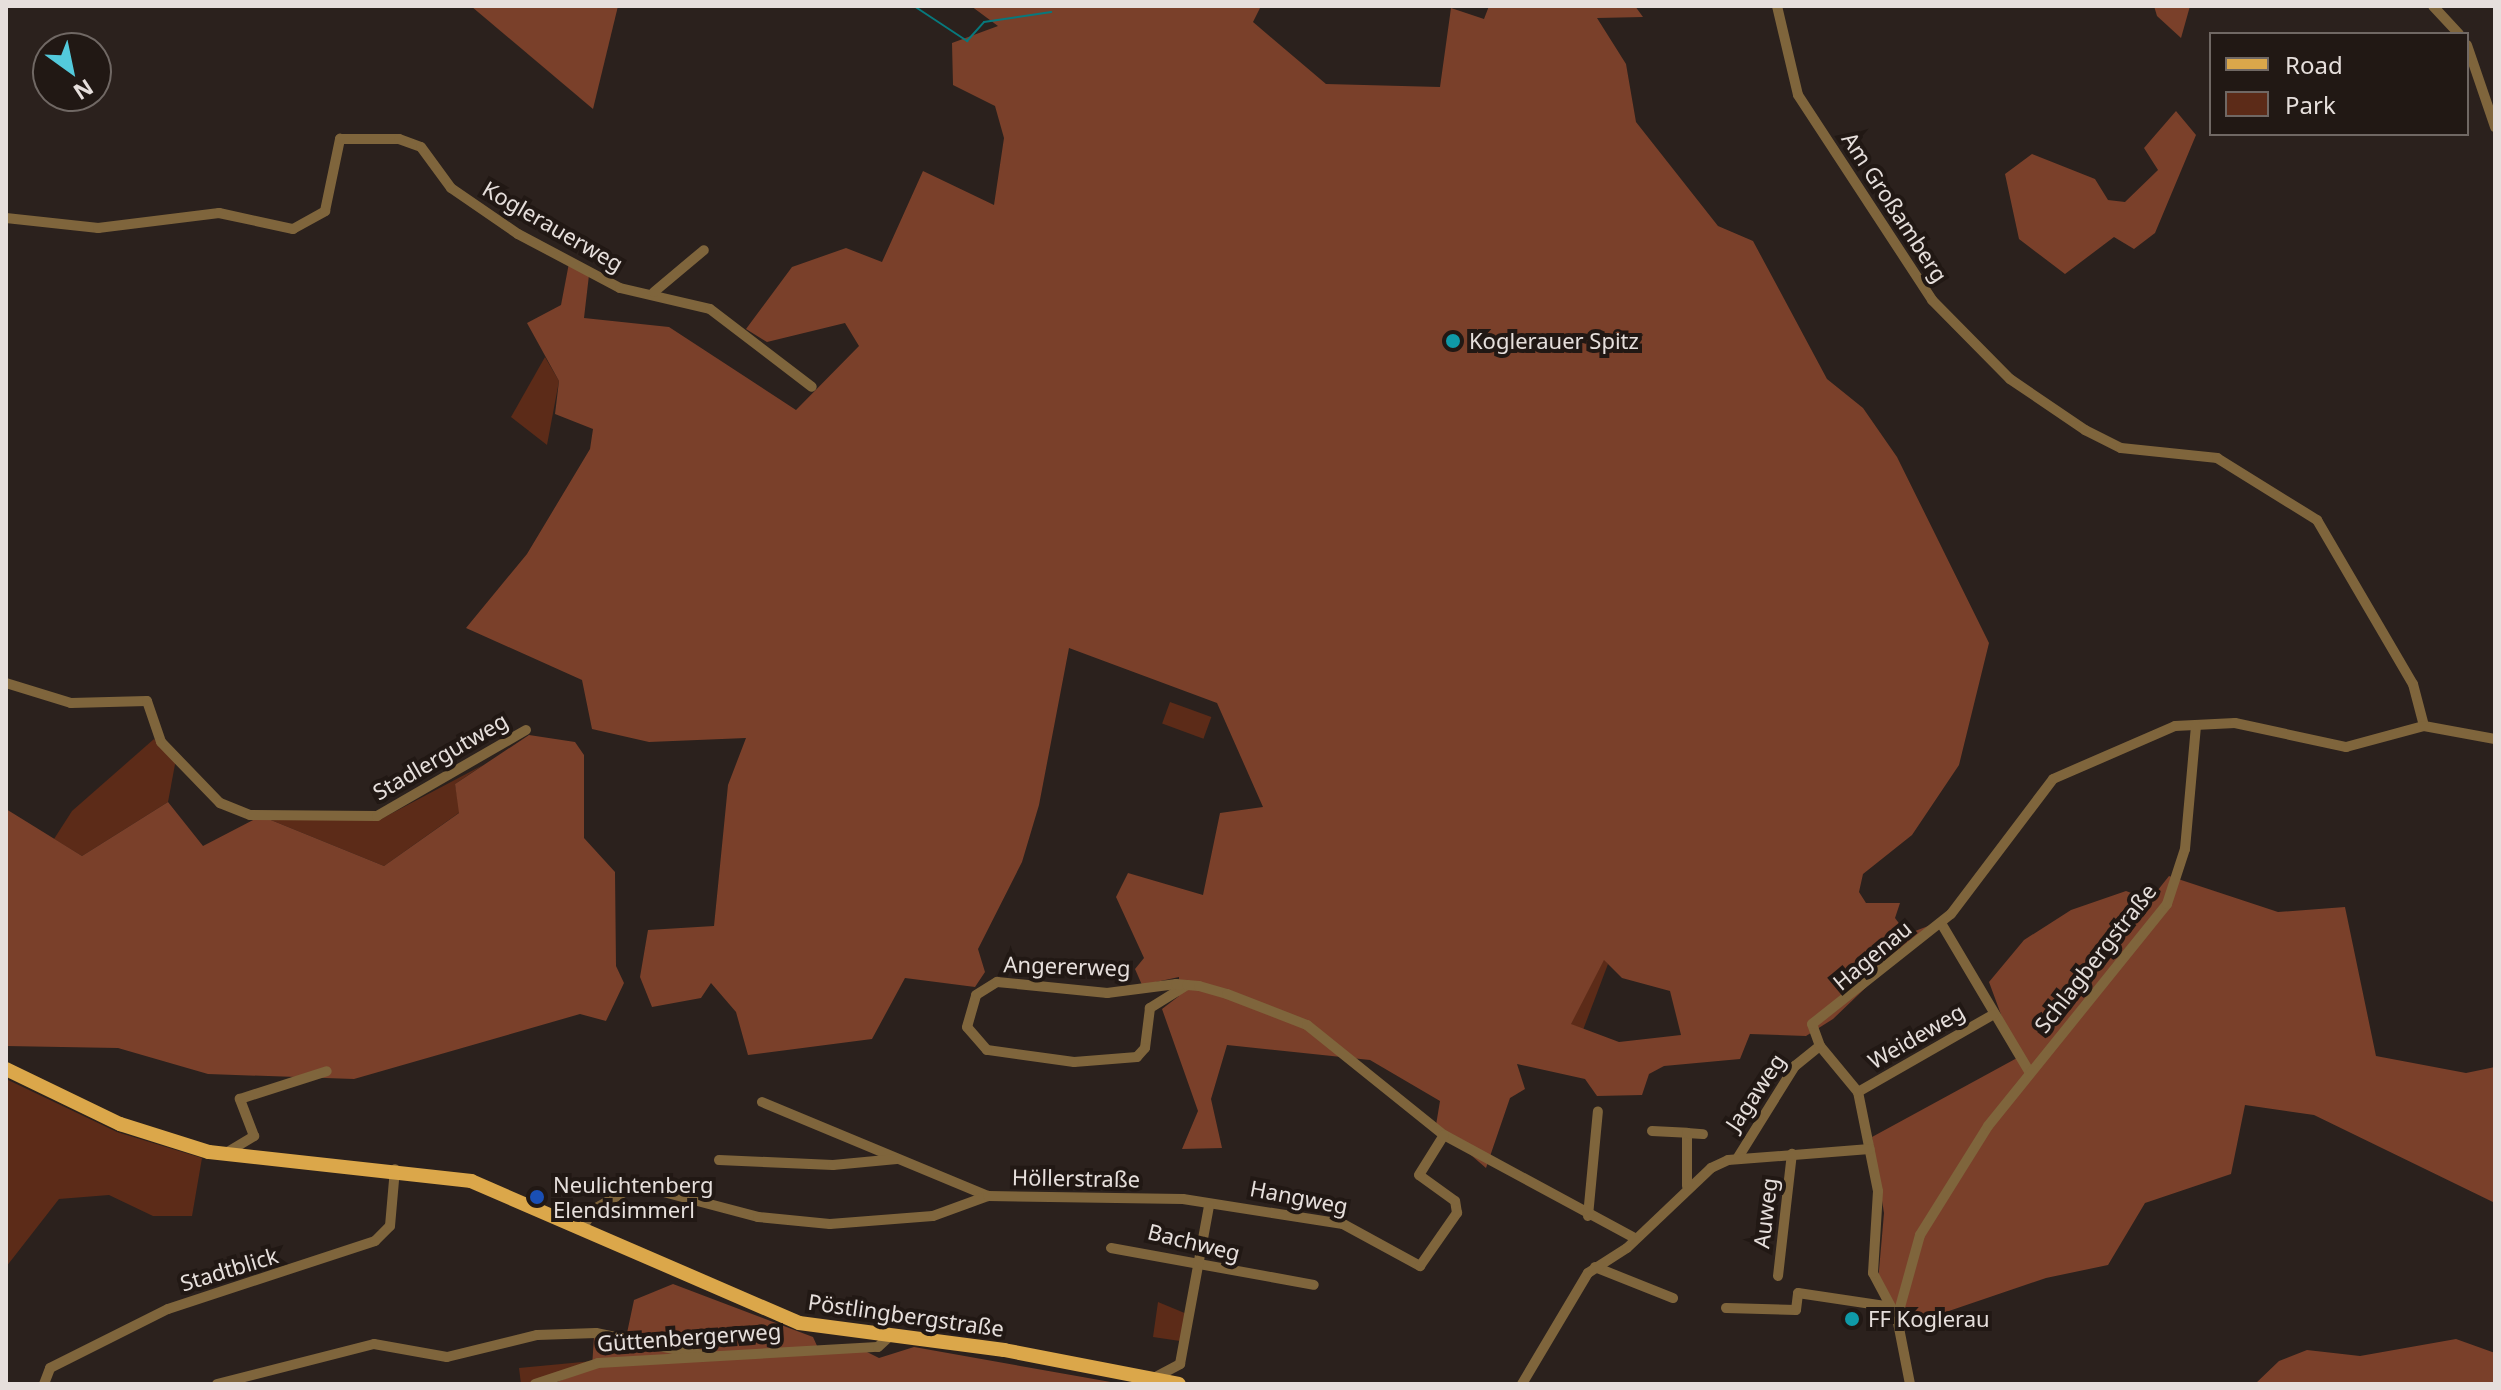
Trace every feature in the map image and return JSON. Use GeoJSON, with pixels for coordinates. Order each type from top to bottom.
{"type":"FeatureCollection","features":[{"type":"Feature","properties":{"kind":"main road","name":"Pöstlingbergstraße"},"geometry":{"type":"LineString","coordinates":[[6,1069],[120,1124],[225,1155],[471,1181],[581,1230],[721,1284],[790,1320],[1179,1384]]}},
{"type":"Feature","properties":{"kind":"street","name":"Am Großamberg"},"geometry":{"type":"LineString","coordinates":[[1777,6],[1780,31],[1798,95],[1932,300],[2010,379],[2085,430],[2121,448],[2217,458],[2317,520],[2413,684],[2424,726]]}},
{"type":"Feature","properties":{"kind":"street"},"geometry":{"type":"LineString","coordinates":[[2433,6],[2457,32]]}},
{"type":"Feature","properties":{"kind":"street"},"geometry":{"type":"LineString","coordinates":[[2469,51],[2495,127]]}},
{"type":"Feature","properties":{"kind":"street","name":"Koglerauerweg"},"geometry":{"type":"LineString","coordinates":[[6,218],[98,228],[219,213],[293,229],[325,211],[337,145],[361,134],[416,144],[451,188],[518,234],[620,288],[654,292],[710,309],[812,387]]}},
{"type":"Feature","properties":{"kind":"street"},"geometry":{"type":"LineString","coordinates":[[654,292],[704,250]]}},
{"type":"Feature","properties":{"kind":"street","name":"Stadlergutweg"},"geometry":{"type":"LineString","coordinates":[[6,683],[71,703],[147,701],[161,742],[220,803],[250,815],[377,816],[526,730]]}},
{"type":"Feature","properties":{"kind":"street"},"geometry":{"type":"LineString","coordinates":[[2196,725],[2235,723],[2346,747],[2424,726],[2495,739]]}},
{"type":"Feature","properties":{"kind":"street","name":"Hagenau"},"geometry":{"type":"LineString","coordinates":[[1820,1046],[1812,1024],[1941,923],[2053,779],[2152,733],[2196,725]]}},
{"type":"Feature","properties":{"kind":"street","name":"Schlagbergstraße"},"geometry":{"type":"LineString","coordinates":[[1910,1384],[1897,1318],[1911,1257],[1942,1194],[2030,1073],[2173,892],[2185,849],[2196,725]]}},
{"type":"Feature","properties":{"kind":"street","name":"Weideweg"},"geometry":{"type":"LineString","coordinates":[[1941,923],[2030,1073]]}},
{"type":"Feature","properties":{"kind":"street","name":"Angererweg"},"geometry":{"type":"LineString","coordinates":[[1187,985],[1150,1008],[1145,1048],[1137,1057],[1074,1062],[987,1050],[967,1027],[976,995],[997,982],[1107,993],[1187,985],[1307,1025],[1444,1135],[1588,1216],[1636,1239]]}},
{"type":"Feature","properties":{"kind":"street","name":"Weideweg"},"geometry":{"type":"LineString","coordinates":[[1858,1092],[1994,1014]]}},
{"type":"Feature","properties":{"kind":"street"},"geometry":{"type":"LineString","coordinates":[[1820,1046],[1858,1092],[1878,1191],[1872,1265],[1885,1306],[1897,1318]]}},
{"type":"Feature","properties":{"kind":"street","name":"Jagaweg"},"geometry":{"type":"LineString","coordinates":[[1636,1239],[1687,1186],[1737,1159],[1795,1066],[1820,1046]]}},
{"type":"Feature","properties":{"kind":"street"},"geometry":{"type":"LineString","coordinates":[[225,1155],[254,1136],[240,1099],[327,1071]]}},
{"type":"Feature","properties":{"kind":"street"},"geometry":{"type":"LineString","coordinates":[[762,1102],[988,1196]]}},
{"type":"Feature","properties":{"kind":"street"},"geometry":{"type":"LineString","coordinates":[[1588,1216],[1598,1111]]}},
{"type":"Feature","properties":{"kind":"street","name":"Jagaweg"},"geometry":{"type":"LineString","coordinates":[[1652,1131],[1703,1134]]}},
{"type":"Feature","properties":{"kind":"street"},"geometry":{"type":"LineString","coordinates":[[1687,1133],[1687,1186]]}},
{"type":"Feature","properties":{"kind":"street","name":"Hangweg"},"geometry":{"type":"LineString","coordinates":[[1209,1206],[1343,1224],[1420,1266],[1457,1213],[1455,1201],[1419,1175],[1444,1135]]}},
{"type":"Feature","properties":{"kind":"street","name":"Auweg"},"geometry":{"type":"LineString","coordinates":[[1737,1159],[1870,1149]]}},
{"type":"Feature","properties":{"kind":"street","name":"Auweg"},"geometry":{"type":"LineString","coordinates":[[1778,1276],[1792,1154]]}},
{"type":"Feature","properties":{"kind":"street"},"geometry":{"type":"LineString","coordinates":[[719,1160],[833,1165],[897,1159]]}},
{"type":"Feature","properties":{"kind":"street","name":"Stadtblick"},"geometry":{"type":"LineString","coordinates":[[44,1384],[50,1368],[168,1309],[375,1241],[390,1226],[395,1172]]}},
{"type":"Feature","properties":{"kind":"street","name":"Höllerstraße"},"geometry":{"type":"LineString","coordinates":[[581,1230],[594,1209],[635,1185],[758,1217],[830,1224],[933,1216],[988,1196],[1183,1199],[1209,1206]]}},
{"type":"Feature","properties":{"kind":"street"},"geometry":{"type":"LineString","coordinates":[[1152,1379],[1180,1364],[1202,1269],[1209,1206]]}},
{"type":"Feature","properties":{"kind":"street"},"geometry":{"type":"LineString","coordinates":[[1522,1384],[1595,1267],[1636,1239]]}},
{"type":"Feature","properties":{"kind":"street","name":"Bachweg"},"geometry":{"type":"LineString","coordinates":[[1111,1248],[1146,1250],[1202,1269],[1314,1285]]}},
{"type":"Feature","properties":{"kind":"street"},"geometry":{"type":"LineString","coordinates":[[1595,1267],[1673,1298]]}},
{"type":"Feature","properties":{"kind":"street"},"geometry":{"type":"LineString","coordinates":[[1726,1308],[1796,1310],[1798,1293],[1885,1306]]}},
{"type":"Feature","properties":{"kind":"street"},"geometry":{"type":"LineString","coordinates":[[217,1384],[374,1344],[447,1357],[537,1335],[596,1333],[702,1355]]}},
{"type":"Feature","properties":{"kind":"street","name":"Güttenbergerweg"},"geometry":{"type":"LineString","coordinates":[[535,1384],[590,1365],[702,1355],[878,1347],[891,1335]]}},
{"type":"Feature","properties":{"kind":"green space"},"geometry":{"type":"Polygon","coordinates":[[[545,357],[559,381],[547,445],[511,417],[545,357]]]}},
{"type":"Feature","properties":{"kind":"green space"},"geometry":{"type":"Polygon","coordinates":[[[1170,702],[1211,717],[1203,739],[1162,724],[1170,702]]]}},
{"type":"Feature","properties":{"kind":"green space"},"geometry":{"type":"Polygon","coordinates":[[[154,739],[176,759],[168,802],[82,856],[54,839],[72,811],[154,739]]]}},
{"type":"Feature","properties":{"kind":"green space"},"geometry":{"type":"Polygon","coordinates":[[[483,765],[455,784],[460,812],[384,866],[261,816],[381,819],[483,765]]]}},
{"type":"Feature","properties":{"kind":"green space"},"geometry":{"type":"Polygon","coordinates":[[[1604,959],[1608,964],[1583,1030],[1570,1024],[1604,959]]]}},
{"type":"Feature","properties":{"kind":"green space"},"geometry":{"type":"Polygon","coordinates":[[[6,1079],[117,1132],[202,1158],[192,1216],[153,1216],[109,1195],[59,1199],[6,1267],[6,1079]]]}},
{"type":"Feature","properties":{"kind":"green space"},"geometry":{"type":"Polygon","coordinates":[[[1158,1302],[1187,1314],[1180,1341],[1153,1337],[1158,1302]]]}},
{"type":"Feature","properties":{"kind":"green space"},"geometry":{"type":"Polygon","coordinates":[[[593,1361],[531,1384],[521,1384],[519,1368],[593,1361]]]}},
{"type":"Feature","properties":{"kind":"shaded area"},"geometry":{"type":"Polygon","coordinates":[[[471,6],[618,6],[593,109],[478,12],[471,6]]]}},
{"type":"Feature","properties":{"kind":"shaded area"},"geometry":{"type":"Polygon","coordinates":[[[971,6],[1261,6],[1253,22],[1326,84],[1440,87],[1451,8],[1484,19],[1489,6],[1635,6],[1643,17],[1597,18],[1626,64],[1636,122],[1718,226],[1753,241],[1827,379],[1863,408],[1897,457],[1989,643],[1959,765],[1912,835],[1863,874],[1859,892],[1866,903],[1900,903],[1895,918],[1907,934],[1931,925],[1833,1019],[1806,1036],[1750,1034],[1740,1059],[1664,1066],[1649,1074],[1642,1095],[1597,1096],[1585,1079],[1517,1064],[1525,1089],[1510,1098],[1486,1168],[1436,1125],[1440,1101],[1370,1060],[1227,1045],[1211,1099],[1222,1148],[1182,1149],[1198,1111],[1162,1009],[1179,996],[1179,977],[1142,985],[1135,969],[1144,958],[1116,897],[1128,873],[1203,895],[1220,813],[1263,807],[1217,703],[1069,648],[1039,805],[1022,862],[978,949],[985,972],[975,987],[905,978],[872,1039],[748,1055],[736,1012],[711,983],[701,998],[652,1007],[640,977],[648,930],[714,926],[728,785],[746,738],[649,742],[592,729],[582,680],[466,628],[527,554],[590,449],[593,429],[555,414],[559,381],[527,323],[561,305],[569,263],[589,275],[584,318],[669,327],[796,410],[859,346],[845,323],[767,342],[746,329],[792,267],[846,248],[882,262],[923,171],[994,205],[1004,138],[995,106],[953,85],[952,43],[998,26],[971,6]],[[1604,960],[1571,1024],[1619,1042],[1681,1035],[1670,991],[1622,978],[1604,960]]]}},
{"type":"Feature","properties":{"kind":"shaded area"},"geometry":{"type":"Polygon","coordinates":[[[2154,6],[2190,6],[2181,38],[2157,16],[2154,6]]]}},
{"type":"Feature","properties":{"kind":"shaded area"},"geometry":{"type":"Polygon","coordinates":[[[2176,111],[2196,135],[2155,233],[2134,249],[2114,237],[2065,274],[2019,239],[2005,174],[2032,154],[2095,179],[2108,200],[2125,202],[2158,170],[2144,148],[2176,111]]]}},
{"type":"Feature","properties":{"kind":"shaded area"},"geometry":{"type":"Polygon","coordinates":[[[529,735],[575,742],[584,755],[584,838],[615,872],[616,966],[624,983],[606,1021],[580,1014],[354,1079],[208,1074],[118,1048],[6,1046],[6,809],[82,856],[168,802],[203,846],[261,816],[384,866],[459,813],[455,784],[529,735]]]}},
{"type":"Feature","properties":{"kind":"shaded area"},"geometry":{"type":"Polygon","coordinates":[[[2169,876],[2278,912],[2345,907],[2376,1056],[2466,1073],[2495,1067],[2495,1203],[2314,1115],[2245,1105],[2231,1174],[2145,1203],[2108,1265],[2046,1278],[1896,1329],[1878,1282],[1884,1213],[1872,1137],[2017,1058],[1989,982],[2024,940],[2071,910],[2126,891],[2150,900],[2169,876]]]}},
{"type":"Feature","properties":{"kind":"shaded area"},"geometry":{"type":"Polygon","coordinates":[[[673,1284],[813,1337],[818,1348],[859,1348],[879,1358],[914,1347],[1122,1384],[552,1384],[592,1368],[594,1336],[627,1333],[634,1300],[673,1284]]]}},
{"type":"Feature","properties":{"kind":"shaded area"},"geometry":{"type":"Polygon","coordinates":[[[2456,1339],[2495,1353],[2495,1384],[2255,1384],[2279,1361],[2307,1350],[2360,1356],[2456,1339]]]}},
{"type":"Feature","properties":{"kind":"waterway"},"geometry":{"type":"LineString","coordinates":[[914,6],[967,41],[984,22],[1051,12]]}},
{"type":"Feature","properties":{"kind":"place","name":"Koglerauer Spitz"},"geometry":{"type":"Point","coordinates":[1453,341]}},
{"type":"Feature","properties":{"kind":"place","name":"Neulichtenberg Elendsimmerl"},"geometry":{"type":"Point","coordinates":[537,1197]}},
{"type":"Feature","properties":{"kind":"place","name":"FF Koglerau"},"geometry":{"type":"Point","coordinates":[1852,1319]}}]}
